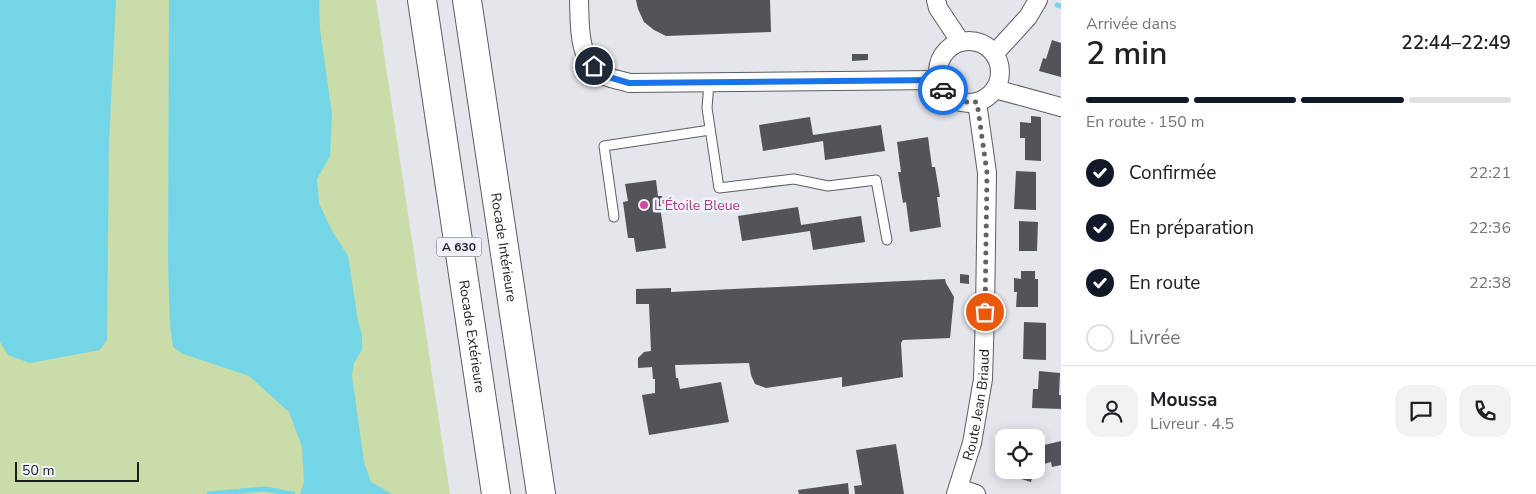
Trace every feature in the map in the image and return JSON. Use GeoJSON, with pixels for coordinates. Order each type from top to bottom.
{"type":"FeatureCollection","features":[{"type":"Feature","properties":{"kind":"highway","name":"Rocade Extérieure"},"geometry":{"type":"LineString","coordinates":[[422,0],[496,494]]}},
{"type":"Feature","properties":{"kind":"highway","name":"Rocade Intérieure"},"geometry":{"type":"LineString","coordinates":[[467,0],[541,494]]}},
{"type":"Feature","properties":{"kind":"street"},"geometry":{"type":"LineString","coordinates":[[579,0],[585,57],[602,75],[629,83],[938,80]]}},
{"type":"Feature","properties":{"kind":"street"},"geometry":{"type":"LineString","coordinates":[[936,0],[938,8],[960,41]]}},
{"type":"Feature","properties":{"kind":"street"},"geometry":{"type":"LineString","coordinates":[[994,53],[1028,17],[1038,0]]}},
{"type":"Feature","properties":{"kind":"street"},"geometry":{"type":"LineString","coordinates":[[960,41],[977,41],[994,53],[1000,68],[1000,79],[996,89],[987,98],[977,102],[966,103],[952,98],[943,90],[938,80],[938,62],[946,50],[960,41]]}},
{"type":"Feature","properties":{"kind":"street"},"geometry":{"type":"LineString","coordinates":[[996,89],[1061,107]]}},
{"type":"Feature","properties":{"kind":"street","name":"Route Jean Briaud"},"geometry":{"type":"LineString","coordinates":[[957,491],[972,443],[982,379],[987,173],[977,102]]}},
{"type":"Feature","properties":{"kind":"street"},"geometry":{"type":"LineString","coordinates":[[957,491],[976,494]]}},
{"type":"Feature","properties":{"kind":"lane"},"geometry":{"type":"LineString","coordinates":[[709,83],[707,108],[719,188],[794,179],[828,186],[876,180],[887,240]]}},
{"type":"Feature","properties":{"kind":"lane"},"geometry":{"type":"LineString","coordinates":[[614,217],[604,146],[710,130]]}},
{"type":"Feature","properties":{"kind":"green space"},"geometry":{"type":"Polygon","coordinates":[[[0,0],[376,0],[450,494],[0,494],[0,0]]]}},
{"type":"Feature","properties":{"kind":"water"},"geometry":{"type":"Polygon","coordinates":[[[0,0],[116,0],[109,143],[107,340],[100,350],[30,363],[8,355],[0,342],[0,0]]]}},
{"type":"Feature","properties":{"kind":"water"},"geometry":{"type":"Polygon","coordinates":[[[169,0],[319,0],[320,29],[332,114],[330,156],[317,179],[319,203],[332,231],[348,256],[362,335],[362,350],[354,363],[352,376],[364,462],[371,482],[392,494],[300,494],[304,482],[302,447],[289,412],[249,376],[183,354],[173,347],[170,326],[168,261],[169,0]]]}},
{"type":"Feature","properties":{"kind":"building"},"geometry":{"type":"Polygon","coordinates":[[[636,0],[770,0],[771,32],[666,36],[644,22],[636,0]]]}},
{"type":"Feature","properties":{"kind":"building"},"geometry":{"type":"Polygon","coordinates":[[[1052,40],[1061,43],[1061,77],[1039,71],[1043,58],[1046,59],[1052,40]]]}},
{"type":"Feature","properties":{"kind":"building"},"geometry":{"type":"Polygon","coordinates":[[[852,54],[868,54],[868,60],[852,61],[852,54]]]}},
{"type":"Feature","properties":{"kind":"building"},"geometry":{"type":"Polygon","coordinates":[[[1031,116],[1041,117],[1041,161],[1025,160],[1025,138],[1020,138],[1020,122],[1031,123],[1031,116]]]}},
{"type":"Feature","properties":{"kind":"building"},"geometry":{"type":"Polygon","coordinates":[[[810,117],[813,135],[881,125],[885,151],[825,160],[823,141],[763,151],[759,125],[810,117]]]}},
{"type":"Feature","properties":{"kind":"building"},"geometry":{"type":"Polygon","coordinates":[[[928,137],[932,167],[935,167],[940,197],[937,197],[941,227],[910,232],[906,202],[903,203],[898,172],[901,172],[897,142],[928,137]]]}},
{"type":"Feature","properties":{"kind":"building"},"geometry":{"type":"Polygon","coordinates":[[[1016,171],[1036,172],[1036,210],[1014,209],[1016,171]]]}},
{"type":"Feature","properties":{"kind":"building"},"geometry":{"type":"Polygon","coordinates":[[[656,180],[658,196],[662,196],[664,205],[660,206],[666,248],[636,252],[634,238],[628,238],[623,202],[628,201],[625,184],[656,180]]]}},
{"type":"Feature","properties":{"kind":"building"},"geometry":{"type":"Polygon","coordinates":[[[798,207],[801,225],[861,216],[865,242],[813,250],[810,231],[742,241],[738,216],[798,207]]]}},
{"type":"Feature","properties":{"kind":"building"},"geometry":{"type":"Polygon","coordinates":[[[1019,221],[1038,222],[1037,251],[1019,251],[1019,221]]]}},
{"type":"Feature","properties":{"kind":"building"},"geometry":{"type":"Polygon","coordinates":[[[1021,271],[1035,271],[1035,279],[1038,279],[1038,307],[1016,307],[1017,292],[1014,292],[1014,278],[1021,279],[1021,271]]]}},
{"type":"Feature","properties":{"kind":"building"},"geometry":{"type":"Polygon","coordinates":[[[960,274],[969,275],[969,284],[960,283],[960,274]]]}},
{"type":"Feature","properties":{"kind":"building"},"geometry":{"type":"Polygon","coordinates":[[[945,279],[954,297],[950,338],[903,340],[901,343],[903,377],[842,387],[842,377],[766,388],[755,384],[749,363],[675,365],[676,378],[678,378],[680,389],[721,382],[729,422],[649,435],[642,395],[655,393],[655,379],[653,379],[652,367],[638,368],[638,358],[644,352],[651,351],[649,304],[636,304],[636,289],[671,288],[671,292],[945,279]]]}},
{"type":"Feature","properties":{"kind":"building"},"geometry":{"type":"Polygon","coordinates":[[[1024,322],[1046,323],[1046,360],[1023,359],[1024,322]]]}},
{"type":"Feature","properties":{"kind":"building"},"geometry":{"type":"Polygon","coordinates":[[[1039,371],[1060,373],[1059,395],[1061,395],[1061,409],[1032,408],[1033,389],[1038,389],[1039,371]]]}},
{"type":"Feature","properties":{"kind":"building"},"geometry":{"type":"Polygon","coordinates":[[[1061,441],[1061,465],[1052,467],[1051,462],[1045,464],[1045,445],[1061,441]]]}},
{"type":"Feature","properties":{"kind":"building"},"geometry":{"type":"Polygon","coordinates":[[[896,444],[904,494],[855,494],[854,486],[862,485],[856,450],[896,444]]]}},
{"type":"Feature","properties":{"kind":"building"},"geometry":{"type":"Polygon","coordinates":[[[1021,479],[1032,479],[1031,482],[1021,479]]]}},
{"type":"Feature","properties":{"kind":"building"},"geometry":{"type":"Polygon","coordinates":[[[848,483],[849,494],[799,494],[798,490],[848,483]]]}},
{"type":"Feature","properties":{"kind":"waterway"},"geometry":{"type":"LineString","coordinates":[[1057,5],[1061,6]]}},
{"type":"Feature","properties":{"kind":"waterway"},"geometry":{"type":"LineString","coordinates":[[209,494],[265,489],[293,494]]}},
{"type":"Feature","properties":{"kind":"way so far"},"geometry":{"type":"LineString","coordinates":[[943,90],[952,98],[966,103],[977,102],[987,173],[985,312]]}},
{"type":"Feature","properties":{"kind":"place","name":"L'Étoile Bleue"},"geometry":{"type":"Point","coordinates":[644,205]}},
{"type":"Feature","properties":{"kind":"route"},"geometry":{"type":"LineString","coordinates":[[594,66],[602,75],[629,83],[938,80],[943,90]]}}]}
